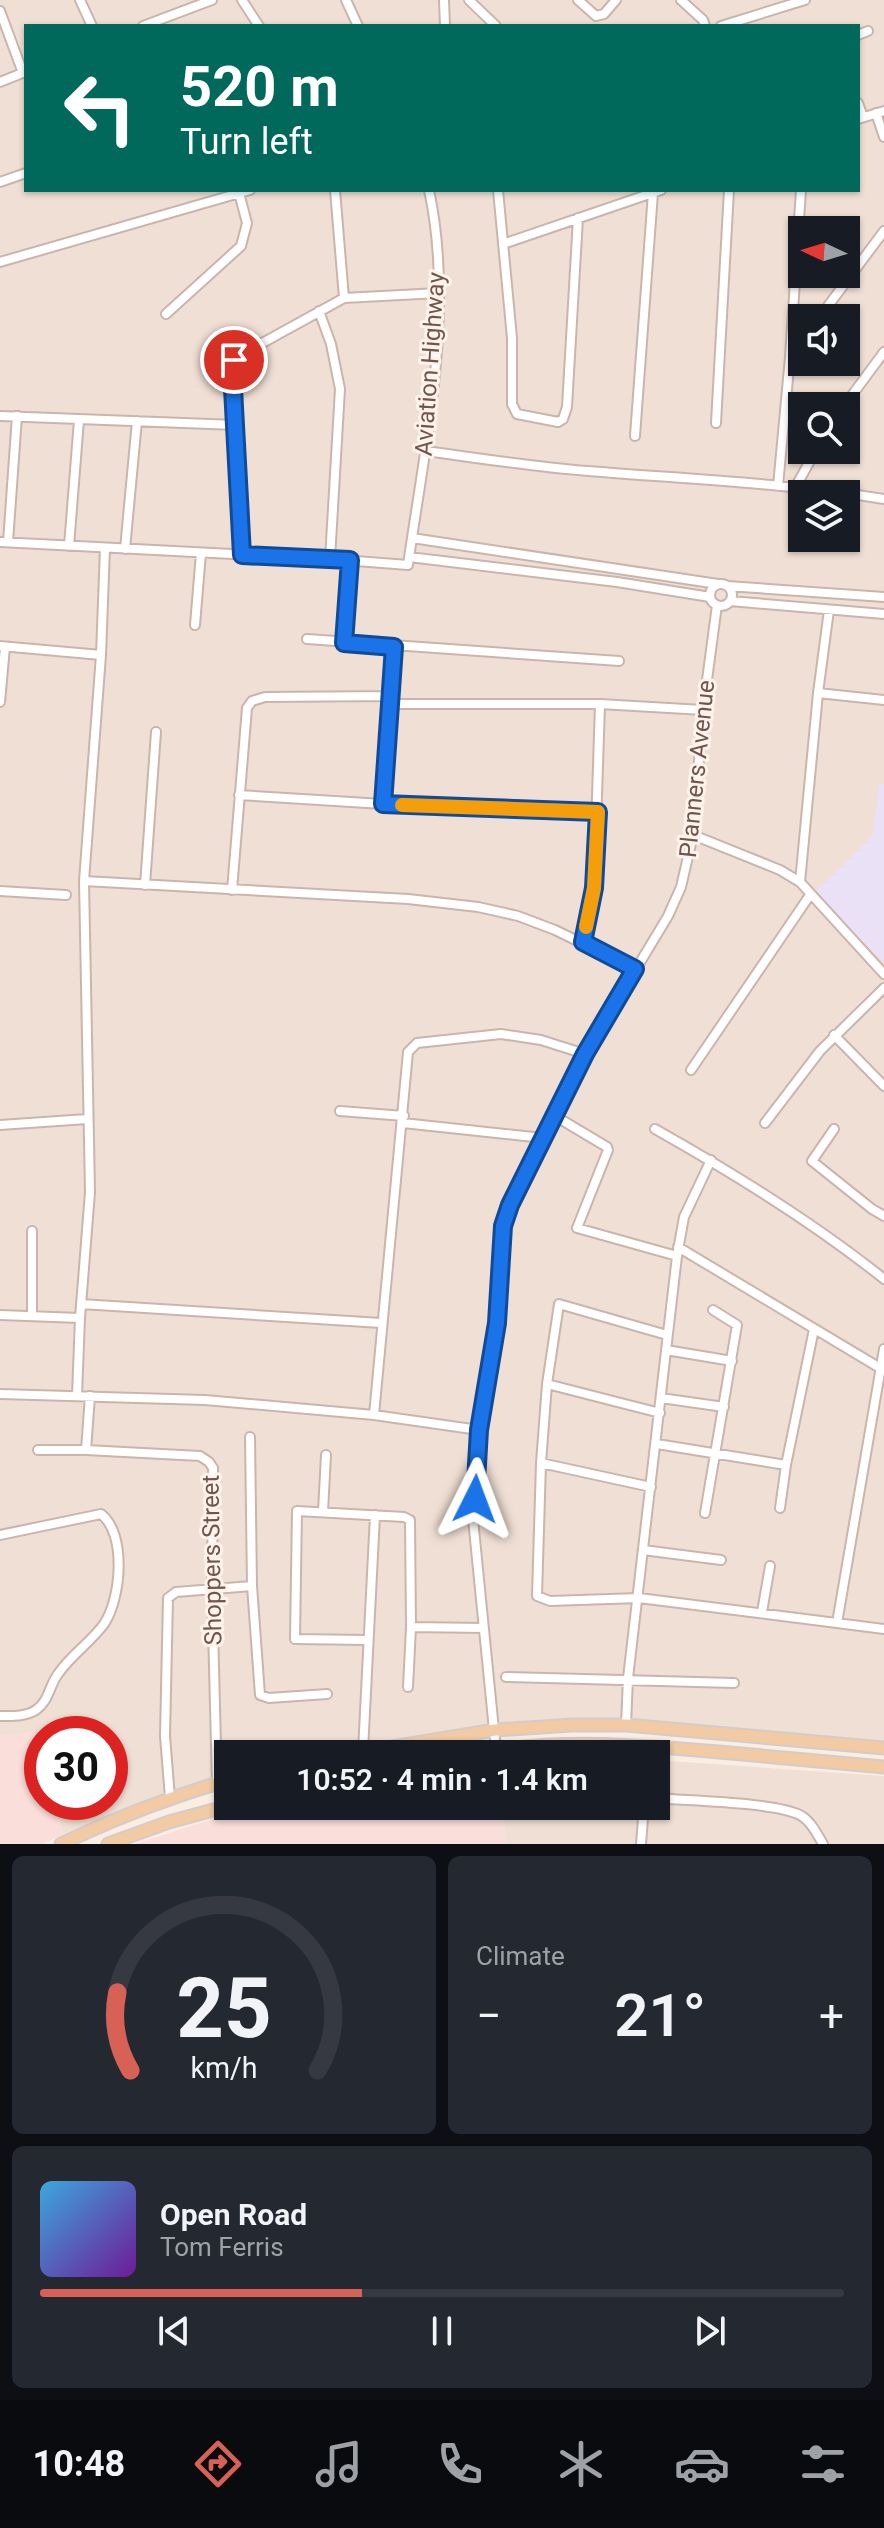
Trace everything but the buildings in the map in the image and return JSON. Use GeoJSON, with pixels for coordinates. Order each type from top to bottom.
{"type":"FeatureCollection","features":[{"type":"Feature","properties":{"kind":"main road"},"geometry":{"type":"LineString","coordinates":[[432,1740],[495,1730],[626,1725],[884,1748]]}},
{"type":"Feature","properties":{"kind":"main road"},"geometry":{"type":"LineString","coordinates":[[670,1752],[884,1767]]}},
{"type":"Feature","properties":{"kind":"main road"},"geometry":{"type":"LineString","coordinates":[[61,1844],[108,1821],[214,1784]]}},
{"type":"Feature","properties":{"kind":"main road"},"geometry":{"type":"LineString","coordinates":[[108,1844],[214,1810]]}},
{"type":"Feature","properties":{"kind":"street"},"geometry":{"type":"LineString","coordinates":[[80,0],[91,24]]}},
{"type":"Feature","properties":{"kind":"street"},"geometry":{"type":"LineString","coordinates":[[148,24],[212,0]]}},
{"type":"Feature","properties":{"kind":"street"},"geometry":{"type":"LineString","coordinates":[[242,0],[258,24]]}},
{"type":"Feature","properties":{"kind":"street"},"geometry":{"type":"LineString","coordinates":[[346,0],[357,24]]}},
{"type":"Feature","properties":{"kind":"street"},"geometry":{"type":"LineString","coordinates":[[444,0],[445,24]]}},
{"type":"Feature","properties":{"kind":"street"},"geometry":{"type":"LineString","coordinates":[[469,0],[494,24]]}},
{"type":"Feature","properties":{"kind":"street"},"geometry":{"type":"LineString","coordinates":[[578,0],[596,16],[604,14],[616,0]]}},
{"type":"Feature","properties":{"kind":"street"},"geometry":{"type":"LineString","coordinates":[[681,0],[704,24]]}},
{"type":"Feature","properties":{"kind":"street"},"geometry":{"type":"LineString","coordinates":[[727,24],[805,0]]}},
{"type":"Feature","properties":{"kind":"street"},"geometry":{"type":"LineString","coordinates":[[0,11],[24,72],[0,82]]}},
{"type":"Feature","properties":{"kind":"street"},"geometry":{"type":"LineString","coordinates":[[860,34],[868,31]]}},
{"type":"Feature","properties":{"kind":"street"},"geometry":{"type":"LineString","coordinates":[[860,118],[880,112],[884,137]]}},
{"type":"Feature","properties":{"kind":"street"},"geometry":{"type":"LineString","coordinates":[[0,182],[24,174]]}},
{"type":"Feature","properties":{"kind":"street"},"geometry":{"type":"LineString","coordinates":[[0,262],[243,192]]}},
{"type":"Feature","properties":{"kind":"street"},"geometry":{"type":"LineString","coordinates":[[335,192],[344,298]]}},
{"type":"Feature","properties":{"kind":"street","name":"Aviation Highway"},"geometry":{"type":"LineString","coordinates":[[409,561],[425,451],[439,293],[437,242],[429,192]]}},
{"type":"Feature","properties":{"kind":"street"},"geometry":{"type":"LineString","coordinates":[[498,192],[512,338],[512,404],[517,414],[558,422],[563,419],[567,407],[578,218]]}},
{"type":"Feature","properties":{"kind":"street"},"geometry":{"type":"LineString","coordinates":[[503,244],[654,192]]}},
{"type":"Feature","properties":{"kind":"street"},"geometry":{"type":"LineString","coordinates":[[635,436],[657,192]]}},
{"type":"Feature","properties":{"kind":"street"},"geometry":{"type":"LineString","coordinates":[[716,423],[729,192]]}},
{"type":"Feature","properties":{"kind":"street"},"geometry":{"type":"LineString","coordinates":[[793,304],[801,192]]}},
{"type":"Feature","properties":{"kind":"street"},"geometry":{"type":"LineString","coordinates":[[166,314],[241,246],[247,223],[239,193]]}},
{"type":"Feature","properties":{"kind":"street"},"geometry":{"type":"LineString","coordinates":[[829,304],[884,231]]}},
{"type":"Feature","properties":{"kind":"street"},"geometry":{"type":"LineString","coordinates":[[242,555],[232,370],[234,360],[344,298],[439,293]]}},
{"type":"Feature","properties":{"kind":"street"},"geometry":{"type":"LineString","coordinates":[[319,311],[331,344],[340,389],[330,559]]}},
{"type":"Feature","properties":{"kind":"street"},"geometry":{"type":"LineString","coordinates":[[854,392],[884,352]]}},
{"type":"Feature","properties":{"kind":"street"},"geometry":{"type":"LineString","coordinates":[[778,486],[788,376]]}},
{"type":"Feature","properties":{"kind":"street"},"geometry":{"type":"LineString","coordinates":[[0,416],[236,425]]}},
{"type":"Feature","properties":{"kind":"street"},"geometry":{"type":"LineString","coordinates":[[17,416],[4,542],[409,561],[617,582],[724,605],[730,601],[884,614]]}},
{"type":"Feature","properties":{"kind":"street"},"geometry":{"type":"LineString","coordinates":[[69,546],[79,420]]}},
{"type":"Feature","properties":{"kind":"street"},"geometry":{"type":"LineString","coordinates":[[125,549],[137,421]]}},
{"type":"Feature","properties":{"kind":"street"},"geometry":{"type":"LineString","coordinates":[[425,451],[587,471],[788,487]]}},
{"type":"Feature","properties":{"kind":"street"},"geometry":{"type":"LineString","coordinates":[[860,496],[884,499]]}},
{"type":"Feature","properties":{"kind":"street"},"geometry":{"type":"LineString","coordinates":[[412,538],[722,585],[884,597]]}},
{"type":"Feature","properties":{"kind":"street"},"geometry":{"type":"LineString","coordinates":[[77,1395],[90,1192],[84,881],[101,655],[105,548]]}},
{"type":"Feature","properties":{"kind":"street"},"geometry":{"type":"LineString","coordinates":[[195,625],[201,553]]}},
{"type":"Feature","properties":{"kind":"street"},"geometry":{"type":"LineString","coordinates":[[344,643],[350,560]]}},
{"type":"Feature","properties":{"kind":"street"},"geometry":{"type":"LineString","coordinates":[[722,585],[731,594],[730,601]]}},
{"type":"Feature","properties":{"kind":"street"},"geometry":{"type":"LineString","coordinates":[[714,601],[711,591],[722,585]]}},
{"type":"Feature","properties":{"kind":"street","name":"Planners Avenue"},"geometry":{"type":"LineString","coordinates":[[496,1740],[473,1519],[479,1430],[497,1323],[503,1226],[510,1205],[585,1054],[668,916],[681,887],[693,835],[714,601]]}},
{"type":"Feature","properties":{"kind":"street"},"geometry":{"type":"LineString","coordinates":[[800,882],[829,610]]}},
{"type":"Feature","properties":{"kind":"street"},"geometry":{"type":"LineString","coordinates":[[307,639],[619,661]]}},
{"type":"Feature","properties":{"kind":"street"},"geometry":{"type":"LineString","coordinates":[[0,702],[3,646],[101,655]]}},
{"type":"Feature","properties":{"kind":"street"},"geometry":{"type":"LineString","coordinates":[[383,804],[394,647]]}},
{"type":"Feature","properties":{"kind":"street"},"geometry":{"type":"LineString","coordinates":[[818,693],[884,700]]}},
{"type":"Feature","properties":{"kind":"street"},"geometry":{"type":"LineString","coordinates":[[232,890],[247,708],[252,701],[265,697],[600,704],[703,710]]}},
{"type":"Feature","properties":{"kind":"street"},"geometry":{"type":"LineString","coordinates":[[583,942],[594,888],[600,704]]}},
{"type":"Feature","properties":{"kind":"street"},"geometry":{"type":"LineString","coordinates":[[145,885],[156,732]]}},
{"type":"Feature","properties":{"kind":"street"},"geometry":{"type":"LineString","coordinates":[[239,795],[598,812]]}},
{"type":"Feature","properties":{"kind":"street"},"geometry":{"type":"LineString","coordinates":[[693,835],[780,870],[800,882],[884,974]]}},
{"type":"Feature","properties":{"kind":"street"},"geometry":{"type":"LineString","coordinates":[[84,881],[408,899],[478,907],[518,916],[583,942],[635,969]]}},
{"type":"Feature","properties":{"kind":"street"},"geometry":{"type":"LineString","coordinates":[[0,891],[66,895]]}},
{"type":"Feature","properties":{"kind":"street"},"geometry":{"type":"LineString","coordinates":[[691,1070],[810,895]]}},
{"type":"Feature","properties":{"kind":"street"},"geometry":{"type":"LineString","coordinates":[[765,1123],[834,1035],[884,988]]}},
{"type":"Feature","properties":{"kind":"street"},"geometry":{"type":"LineString","coordinates":[[374,1415],[408,1052],[417,1043],[501,1034],[541,1040],[585,1054]]}},
{"type":"Feature","properties":{"kind":"street"},"geometry":{"type":"LineString","coordinates":[[834,1035],[884,1086]]}},
{"type":"Feature","properties":{"kind":"street"},"geometry":{"type":"LineString","coordinates":[[340,1111],[543,1138]]}},
{"type":"Feature","properties":{"kind":"street"},"geometry":{"type":"LineString","coordinates":[[555,1116],[608,1150],[577,1228],[678,1252],[880,1368]]}},
{"type":"Feature","properties":{"kind":"street"},"geometry":{"type":"LineString","coordinates":[[0,1125],[87,1119]]}},
{"type":"Feature","properties":{"kind":"street"},"geometry":{"type":"LineString","coordinates":[[655,1129],[711,1160],[805,1220],[884,1279]]}},
{"type":"Feature","properties":{"kind":"street"},"geometry":{"type":"LineString","coordinates":[[834,1129],[812,1161],[884,1216]]}},
{"type":"Feature","properties":{"kind":"street"},"geometry":{"type":"LineString","coordinates":[[626,1725],[628,1678],[678,1252],[684,1217],[711,1160]]}},
{"type":"Feature","properties":{"kind":"street"},"geometry":{"type":"LineString","coordinates":[[32,1231],[32,1316]]}},
{"type":"Feature","properties":{"kind":"street"},"geometry":{"type":"LineString","coordinates":[[81,1304],[381,1323]]}},
{"type":"Feature","properties":{"kind":"street"},"geometry":{"type":"LineString","coordinates":[[667,1335],[559,1304],[547,1384],[541,1463],[537,1596],[550,1601],[639,1598],[884,1629]]}},
{"type":"Feature","properties":{"kind":"street"},"geometry":{"type":"LineString","coordinates":[[705,1513],[737,1323],[713,1310]]}},
{"type":"Feature","properties":{"kind":"street"},"geometry":{"type":"LineString","coordinates":[[0,1315],[80,1318]]}},
{"type":"Feature","properties":{"kind":"street"},"geometry":{"type":"LineString","coordinates":[[780,1508],[814,1329]]}},
{"type":"Feature","properties":{"kind":"street"},"geometry":{"type":"LineString","coordinates":[[837,1623],[884,1349]]}},
{"type":"Feature","properties":{"kind":"street"},"geometry":{"type":"LineString","coordinates":[[666,1350],[732,1361]]}},
{"type":"Feature","properties":{"kind":"street"},"geometry":{"type":"LineString","coordinates":[[547,1384],[660,1413]]}},
{"type":"Feature","properties":{"kind":"street"},"geometry":{"type":"LineString","coordinates":[[0,1394],[205,1400],[374,1415],[479,1430]]}},
{"type":"Feature","properties":{"kind":"street"},"geometry":{"type":"LineString","coordinates":[[86,1450],[90,1396]]}},
{"type":"Feature","properties":{"kind":"street"},"geometry":{"type":"LineString","coordinates":[[661,1398],[724,1407]]}},
{"type":"Feature","properties":{"kind":"street"},"geometry":{"type":"LineString","coordinates":[[250,1437],[252,1586],[260,1695],[269,1698],[327,1694]]}},
{"type":"Feature","properties":{"kind":"street"},"geometry":{"type":"LineString","coordinates":[[657,1444],[786,1465]]}},
{"type":"Feature","properties":{"kind":"street","name":"Shoppers Street"},"geometry":{"type":"LineString","coordinates":[[38,1450],[200,1456],[213,1468],[212,1589],[220,1740]]}},
{"type":"Feature","properties":{"kind":"street"},"geometry":{"type":"LineString","coordinates":[[323,1511],[326,1455]]}},
{"type":"Feature","properties":{"kind":"street"},"geometry":{"type":"LineString","coordinates":[[541,1463],[651,1487]]}},
{"type":"Feature","properties":{"kind":"street"},"geometry":{"type":"LineString","coordinates":[[367,1640],[295,1639],[297,1511],[404,1517],[410,1520],[408,1687]]}},
{"type":"Feature","properties":{"kind":"street"},"geometry":{"type":"LineString","coordinates":[[0,1535],[101,1514],[118,1538],[115,1601],[103,1625],[63,1666],[46,1700],[37,1710],[26,1715],[0,1716]]}},
{"type":"Feature","properties":{"kind":"street"},"geometry":{"type":"LineString","coordinates":[[363,1740],[375,1515]]}},
{"type":"Feature","properties":{"kind":"street"},"geometry":{"type":"LineString","coordinates":[[643,1550],[721,1560]]}},
{"type":"Feature","properties":{"kind":"street"},"geometry":{"type":"LineString","coordinates":[[762,1612],[770,1566]]}},
{"type":"Feature","properties":{"kind":"street"},"geometry":{"type":"LineString","coordinates":[[170,1798],[165,1736],[168,1598],[176,1592],[252,1586]]}},
{"type":"Feature","properties":{"kind":"street"},"geometry":{"type":"LineString","coordinates":[[411,1627],[484,1628]]}},
{"type":"Feature","properties":{"kind":"street"},"geometry":{"type":"LineString","coordinates":[[506,1677],[734,1683]]}},
{"type":"Feature","properties":{"kind":"street"},"geometry":{"type":"LineString","coordinates":[[670,1799],[773,1808],[800,1815],[810,1823],[823,1844]]}},
{"type":"Feature","properties":{"kind":"street"},"geometry":{"type":"LineString","coordinates":[[641,1844],[643,1820]]}},
{"type":"Feature","properties":{"kind":"shaded area"},"geometry":{"type":"Polygon","coordinates":[[[0,0],[884,0],[884,1745],[548,1719],[473,1727],[412,1740],[214,1740],[214,1783],[128,1810],[128,1716],[24,1716],[24,1733],[0,1736],[0,0]]]}},
{"type":"Feature","properties":{"kind":"shaded area"},"geometry":{"type":"Polygon","coordinates":[[[879,784],[884,784],[884,962],[814,893],[873,835],[879,784]]]}},
{"type":"Feature","properties":{"kind":"shaded area"},"geometry":{"type":"Polygon","coordinates":[[[24,1732],[24,1820],[60,1820],[63,1834],[43,1844],[0,1844],[0,1736],[24,1732]]]}},
{"type":"Feature","properties":{"kind":"shaded area"},"geometry":{"type":"Polygon","coordinates":[[[670,1761],[884,1776],[884,1844],[507,1844],[503,1820],[670,1820],[670,1761]]]}},
{"type":"Feature","properties":{"kind":"shaded area"},"geometry":{"type":"Polygon","coordinates":[[[214,1819],[503,1820],[507,1844],[135,1844],[214,1819]]]}},
{"type":"Feature","properties":{"kind":"shaded area"},"geometry":{"type":"Polygon","coordinates":[[[60,1820],[98,1820],[63,1834],[60,1820]]]}},
{"type":"Feature","properties":{"kind":"slow traffic"},"geometry":{"type":"LineString","coordinates":[[402,805],[598,812],[594,888],[586,927]]}},
{"type":"Feature","properties":{"kind":"route"},"geometry":{"type":"LineString","coordinates":[[234,360],[232,370],[242,555],[350,560],[344,643],[394,647],[383,804],[598,812],[594,888],[583,942],[635,969],[585,1054],[510,1205],[503,1226],[497,1323],[479,1430],[475,1499]]}}]}
